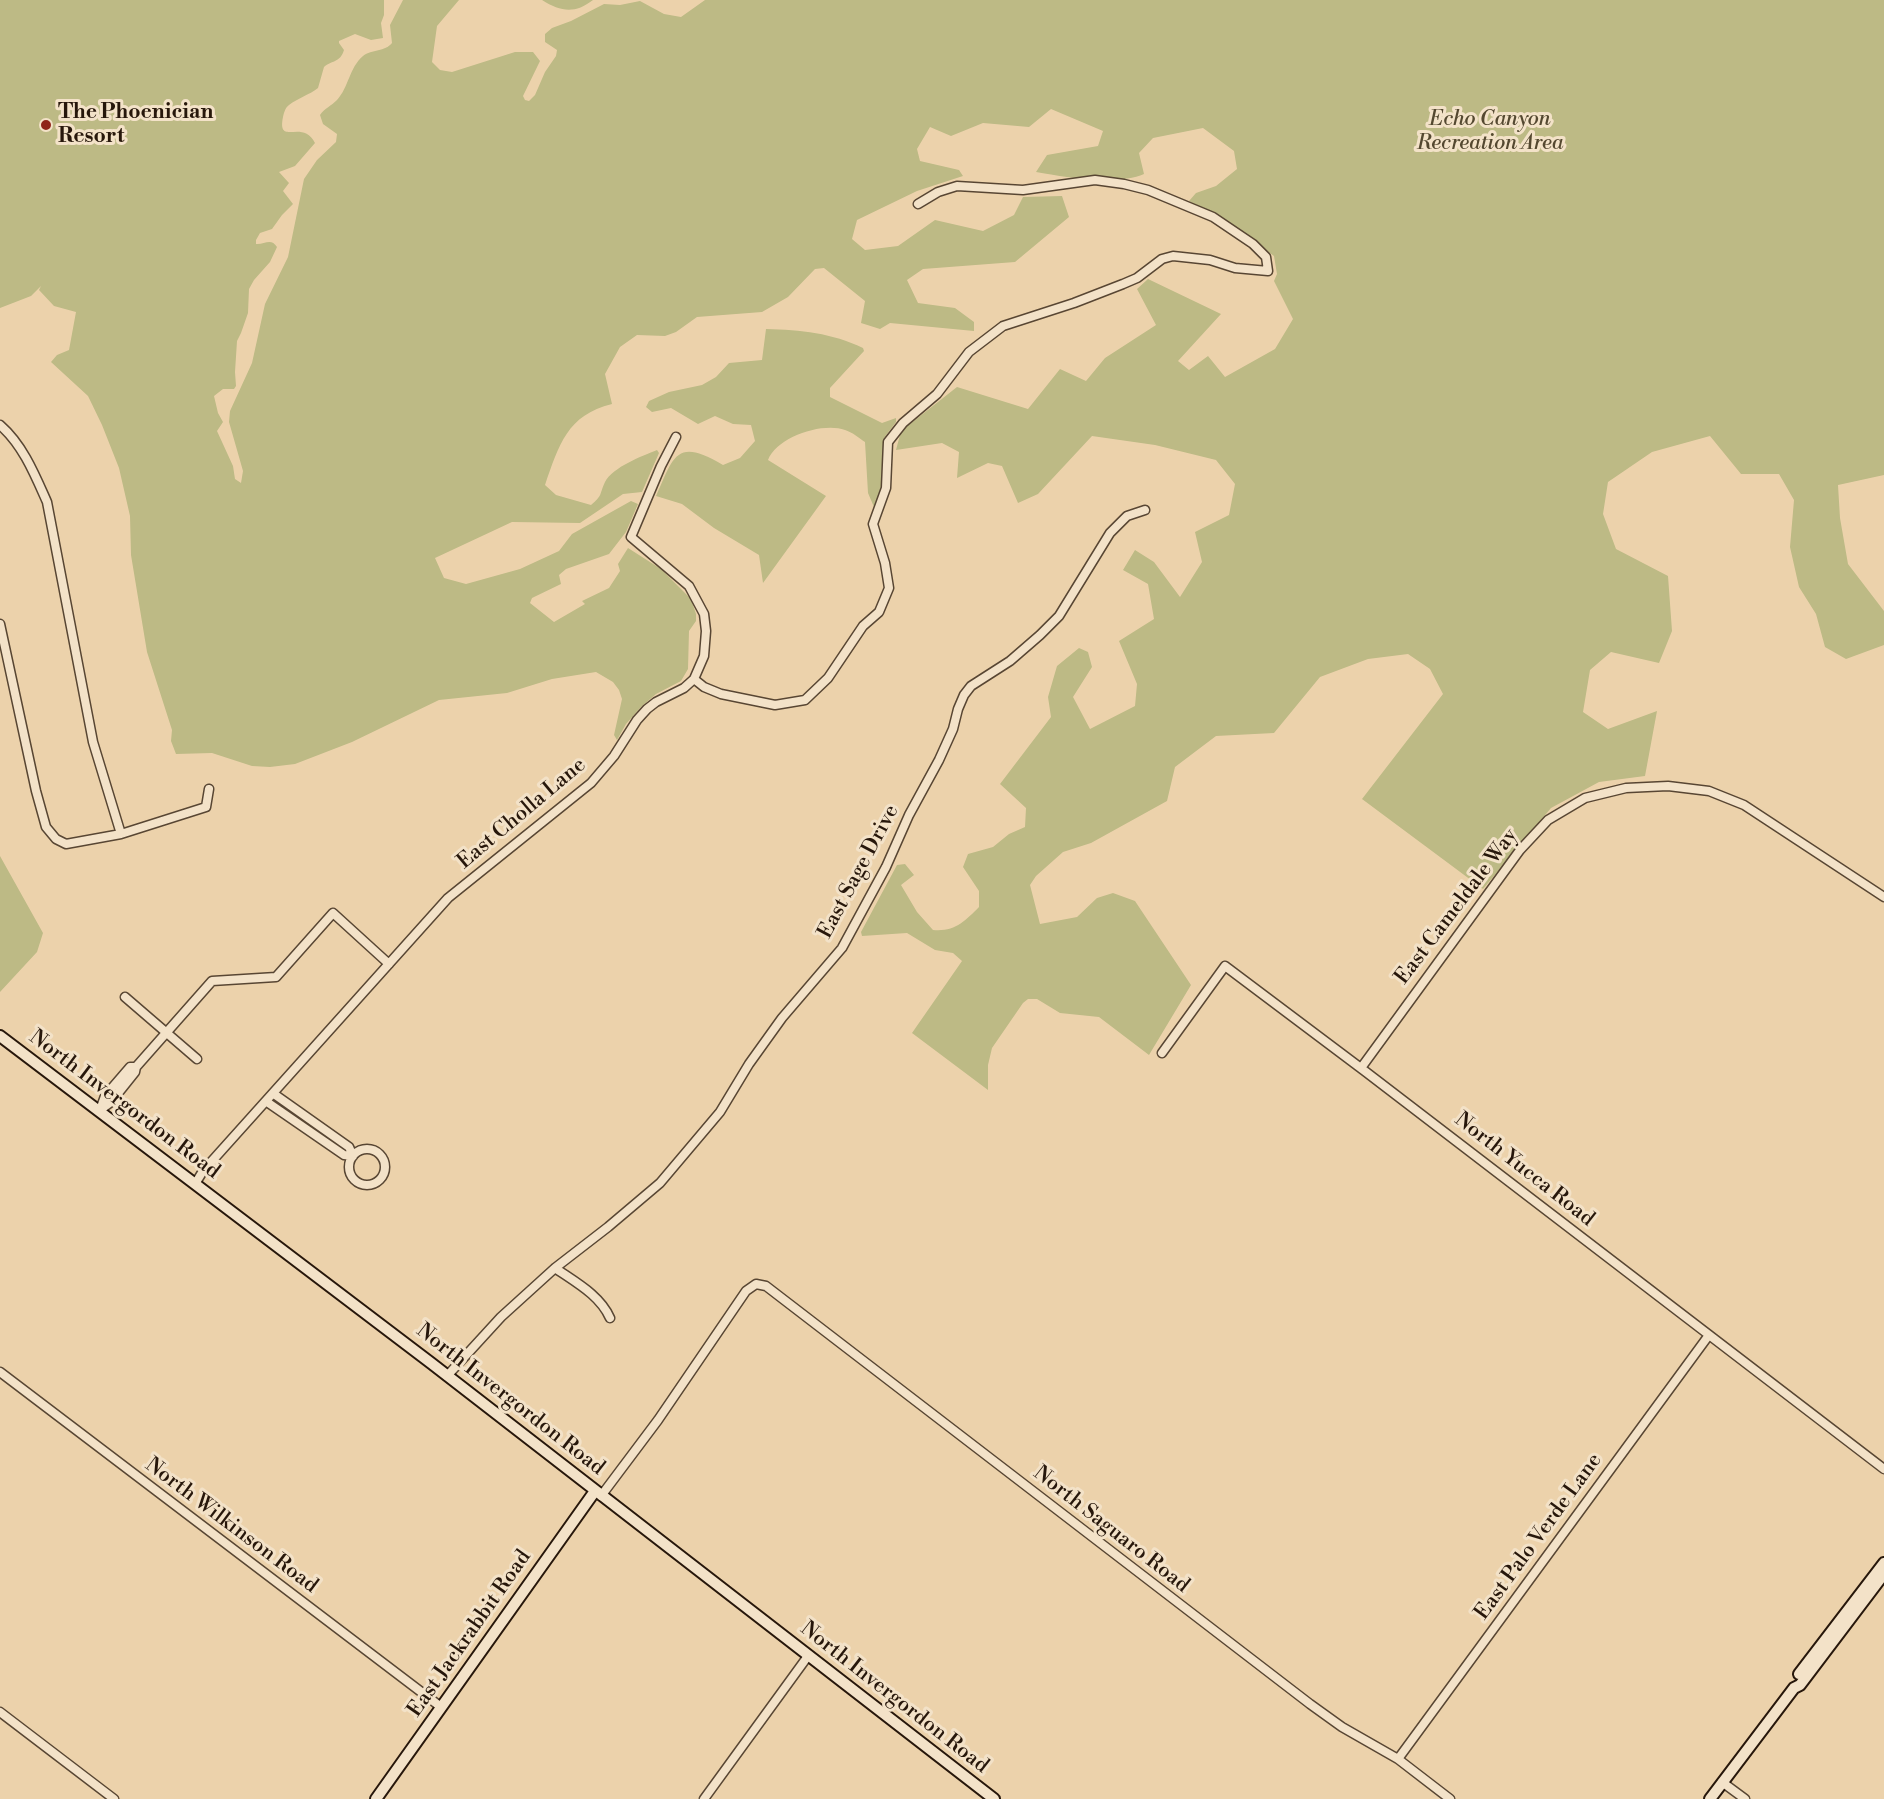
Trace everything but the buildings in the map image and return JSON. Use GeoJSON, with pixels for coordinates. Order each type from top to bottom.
{"type":"FeatureCollection","features":[{"type":"Feature","properties":{"kind":"street"},"geometry":{"type":"LineString","coordinates":[[676,437],[631,537],[689,586],[704,614],[706,631],[704,656],[694,679],[704,687],[721,694],[775,705],[805,700],[828,678],[863,626],[879,612],[889,588],[885,563],[873,524],[886,488],[888,442],[903,423],[937,394],[969,352],[1003,326],[1123,284],[1137,278],[1162,259],[1173,256],[1210,260],[1235,268],[1268,271],[1266,257],[1253,244],[1213,218],[1148,190],[1124,184],[1095,180],[1023,190],[957,186],[938,192],[918,204]]}},
{"type":"Feature","properties":{"kind":"street"},"geometry":{"type":"LineString","coordinates":[[0,425],[20,449],[35,474],[46,502],[93,742],[121,834]]}},
{"type":"Feature","properties":{"kind":"street","name":"East Sage Drive"},"geometry":{"type":"LineString","coordinates":[[447,1376],[501,1317],[555,1268],[647,1195],[671,1172],[720,1112],[765,1042],[842,948],[886,867],[909,815],[953,729],[958,709],[971,686],[1010,661],[1048,628],[1059,616],[1110,533],[1127,516],[1145,510]]}},
{"type":"Feature","properties":{"kind":"street"},"geometry":{"type":"LineString","coordinates":[[0,624],[36,791],[46,827],[56,839],[66,844],[121,834],[206,807],[209,789]]}},
{"type":"Feature","properties":{"kind":"street","name":"East Cholla Lane"},"geometry":{"type":"LineString","coordinates":[[195,1184],[203,1171],[448,898],[591,783],[647,709],[694,679]]}},
{"type":"Feature","properties":{"kind":"street","name":"East Cameldale Way"},"geometry":{"type":"LineString","coordinates":[[1361,1068],[1520,850],[1548,820],[1585,798],[1626,788],[1668,786],[1709,792],[1744,806],[1884,897]]}},
{"type":"Feature","properties":{"kind":"street"},"geometry":{"type":"LineString","coordinates":[[100,1110],[107,1094],[130,1067],[136,1067],[212,981],[276,977],[333,913],[389,964]]}},
{"type":"Feature","properties":{"kind":"street","name":"North Yucca Road"},"geometry":{"type":"LineString","coordinates":[[1162,1053],[1225,966],[1884,1469]]}},
{"type":"Feature","properties":{"kind":"street"},"geometry":{"type":"LineString","coordinates":[[125,997],[197,1059]]}},
{"type":"Feature","properties":{"kind":"street","name":"North Invergordon Road"},"geometry":{"type":"LineString","coordinates":[[0,1036],[447,1376],[994,1799]]}},
{"type":"Feature","properties":{"kind":"street"},"geometry":{"type":"LineString","coordinates":[[267,1102],[344,1155],[353,1156],[368,1149],[378,1153],[385,1162],[381,1178],[371,1185],[365,1185],[354,1179],[349,1168],[353,1156],[349,1147],[274,1094]]}},
{"type":"Feature","properties":{"kind":"street"},"geometry":{"type":"LineString","coordinates":[[555,1268],[598,1300],[605,1307],[610,1318]]}},
{"type":"Feature","properties":{"kind":"street","name":"East Jackrabbit Road"},"geometry":{"type":"LineString","coordinates":[[376,1799],[598,1493],[658,1420],[746,1291],[756,1284]]}},
{"type":"Feature","properties":{"kind":"street","name":"North Saguaro Road"},"geometry":{"type":"LineString","coordinates":[[756,1284],[766,1286],[1318,1710],[1342,1727],[1398,1759],[1450,1799]]}},
{"type":"Feature","properties":{"kind":"street","name":"East Palo Verde Lane"},"geometry":{"type":"LineString","coordinates":[[1398,1759],[1709,1335]]}},
{"type":"Feature","properties":{"kind":"street","name":"North Wilkinson Road"},"geometry":{"type":"LineString","coordinates":[[0,1372],[441,1707]]}},
{"type":"Feature","properties":{"kind":"street"},"geometry":{"type":"LineString","coordinates":[[1794,1688],[1793,1681],[1884,1563]]}},
{"type":"Feature","properties":{"kind":"street"},"geometry":{"type":"LineString","coordinates":[[1710,1799],[1884,1574]]}},
{"type":"Feature","properties":{"kind":"street"},"geometry":{"type":"LineString","coordinates":[[704,1799],[808,1656]]}},
{"type":"Feature","properties":{"kind":"street"},"geometry":{"type":"LineString","coordinates":[[0,1712],[114,1799]]}},
{"type":"Feature","properties":{"kind":"street"},"geometry":{"type":"LineString","coordinates":[[1722,1782],[1745,1799]]}},
{"type":"Feature","properties":{"kind":"green space","name":"Echo Canyon Recreation Area"},"geometry":{"type":"Polygon","coordinates":[[[0,0],[384,0],[384,15],[381,23],[383,38],[371,40],[355,34],[339,41],[344,50],[338,59],[324,67],[318,88],[289,105],[284,114],[282,126],[284,130],[304,133],[310,136],[315,143],[295,166],[279,172],[289,183],[283,191],[293,204],[272,229],[260,233],[256,240],[256,244],[272,242],[277,247],[270,262],[249,289],[248,313],[237,341],[236,386],[234,389],[223,389],[214,396],[223,422],[217,431],[233,466],[235,479],[241,483],[243,471],[229,422],[230,411],[252,363],[265,304],[288,257],[304,179],[317,160],[336,142],[337,134],[323,124],[320,115],[341,95],[355,66],[363,56],[386,48],[392,43],[390,25],[403,0],[459,0],[437,26],[432,62],[440,70],[452,72],[515,52],[533,52],[540,61],[523,96],[529,101],[535,95],[545,72],[556,56],[557,50],[545,42],[545,34],[552,28],[604,4],[620,5],[640,1],[664,14],[681,17],[705,0],[1884,0],[1884,475],[1838,485],[1840,518],[1848,564],[1884,611],[1884,645],[1846,659],[1825,647],[1816,614],[1799,587],[1790,547],[1794,500],[1779,474],[1741,474],[1710,436],[1652,452],[1608,482],[1603,514],[1616,549],[1668,576],[1672,631],[1659,663],[1611,652],[1590,670],[1583,712],[1608,729],[1657,711],[1645,776],[1599,782],[1551,808],[1483,889],[1362,799],[1443,694],[1430,669],[1408,654],[1368,659],[1320,677],[1274,733],[1216,736],[1175,767],[1167,801],[1091,843],[1063,852],[1036,876],[1030,885],[1040,924],[1077,917],[1097,898],[1113,893],[1135,901],[1191,985],[1149,1055],[1099,1017],[1060,1013],[1037,999],[1028,999],[992,1048],[988,1065],[988,1090],[912,1033],[962,961],[953,953],[935,950],[907,933],[862,936],[861,932],[897,865],[905,864],[914,875],[901,885],[917,912],[933,930],[954,927],[979,907],[979,891],[963,867],[968,854],[993,847],[1009,834],[1025,827],[1026,808],[1000,784],[1051,717],[1048,697],[1057,666],[1079,648],[1088,652],[1092,667],[1073,697],[1090,729],[1135,706],[1137,684],[1119,641],[1154,619],[1148,584],[1123,570],[1135,550],[1154,562],[1180,597],[1202,562],[1195,532],[1229,515],[1235,484],[1216,460],[1155,445],[1092,436],[1038,494],[1018,503],[1002,466],[988,463],[957,478],[959,452],[942,443],[896,450],[901,431],[957,387],[1028,409],[1060,369],[1086,381],[1105,358],[1156,325],[1137,289],[1148,279],[1221,314],[1178,361],[1189,370],[1208,356],[1225,377],[1275,349],[1293,319],[1274,281],[1277,274],[1274,256],[1226,221],[1189,201],[1196,193],[1216,186],[1237,169],[1234,151],[1203,128],[1153,138],[1139,153],[1144,174],[1133,178],[1091,179],[1036,172],[1047,155],[1098,146],[1103,131],[1051,109],[1029,127],[983,123],[951,136],[930,127],[917,149],[920,161],[959,170],[963,176],[917,191],[857,220],[852,239],[865,250],[898,246],[935,220],[983,231],[1014,215],[1023,197],[1062,196],[1069,217],[1015,262],[923,269],[907,280],[918,303],[955,308],[974,322],[974,331],[890,323],[880,329],[861,323],[865,301],[824,268],[815,269],[788,297],[762,312],[697,317],[676,332],[665,336],[637,335],[620,347],[605,374],[612,404],[597,409],[575,424],[560,445],[545,485],[556,495],[591,505],[599,497],[605,482],[614,472],[657,450],[659,453],[642,492],[623,494],[580,523],[512,522],[435,558],[444,578],[466,584],[520,569],[559,551],[572,534],[631,501],[638,504],[626,532],[609,554],[566,569],[559,575],[561,584],[532,598],[530,603],[554,622],[585,604],[582,601],[609,588],[620,571],[618,564],[628,548],[661,569],[691,599],[696,621],[689,631],[688,669],[681,681],[656,694],[641,707],[626,724],[617,740],[614,735],[622,699],[613,682],[596,672],[552,679],[507,693],[439,700],[352,742],[295,764],[270,767],[252,766],[212,753],[176,754],[171,741],[172,730],[147,652],[131,555],[130,516],[119,468],[88,396],[51,362],[57,355],[69,350],[76,312],[54,306],[39,290],[41,286],[31,296],[0,308],[0,0]]]}},
{"type":"Feature","properties":{"kind":"green space"},"geometry":{"type":"Polygon","coordinates":[[[542,0],[593,0],[580,8],[568,10],[555,7],[542,0]]]}},
{"type":"Feature","properties":{"kind":"green space"},"geometry":{"type":"Polygon","coordinates":[[[766,329],[816,333],[863,348],[864,351],[830,388],[830,397],[882,423],[896,418],[896,422],[884,438],[883,484],[874,507],[868,493],[865,442],[850,432],[825,428],[801,433],[781,444],[773,452],[768,460],[826,496],[763,583],[759,555],[714,528],[682,504],[656,496],[667,470],[679,455],[695,452],[723,465],[740,458],[755,441],[751,425],[733,424],[715,416],[698,424],[671,408],[652,412],[646,407],[649,401],[669,392],[702,385],[716,377],[729,363],[762,360],[766,329]]]}},
{"type":"Feature","properties":{"kind":"green space"},"geometry":{"type":"Polygon","coordinates":[[[0,856],[43,933],[37,952],[0,992],[0,856]]]}},
{"type":"Feature","properties":{"kind":"place","name":"The Phoenician Resort"},"geometry":{"type":"Point","coordinates":[46,125]}}]}
